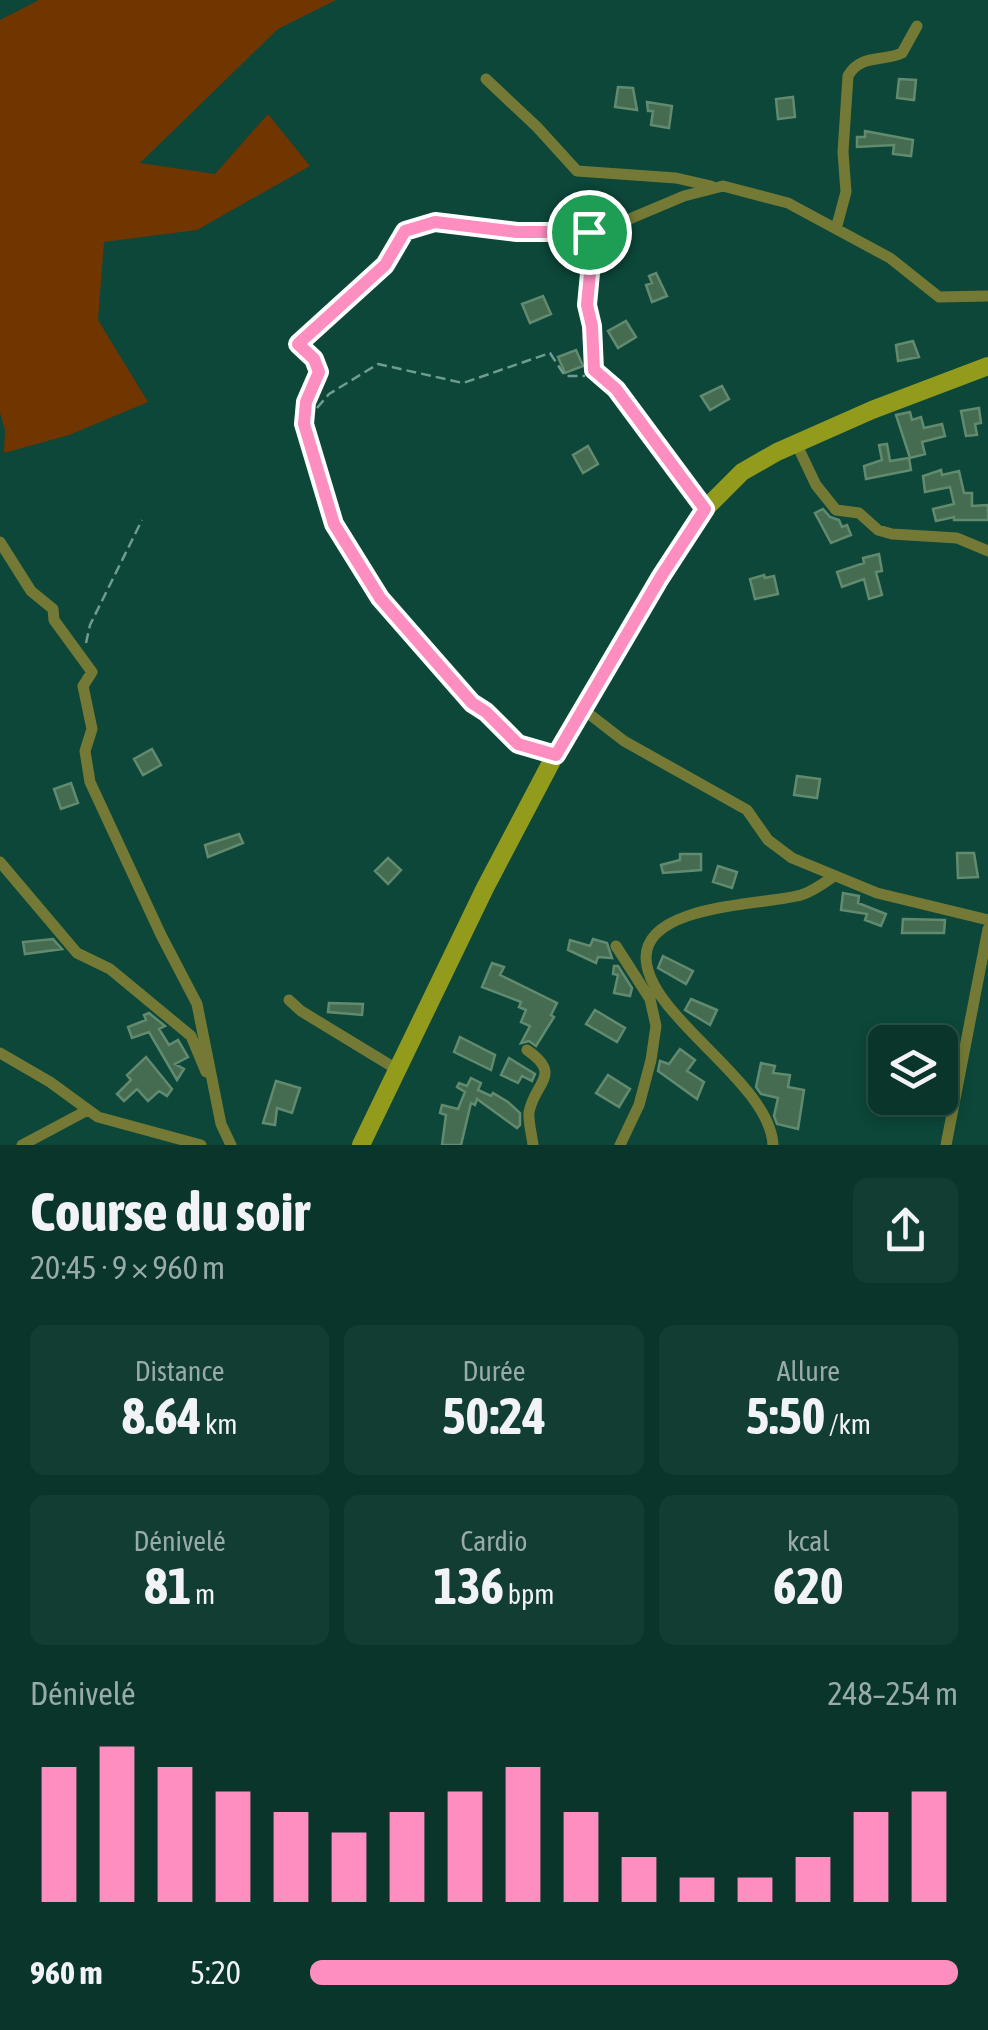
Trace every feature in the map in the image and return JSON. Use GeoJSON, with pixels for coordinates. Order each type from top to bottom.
{"type":"FeatureCollection","features":[{"type":"Feature","properties":{"kind":"street"},"geometry":{"type":"LineString","coordinates":[[836,229],[846,192],[843,152],[848,76],[862,61],[902,53],[917,26]]}},
{"type":"Feature","properties":{"kind":"street"},"geometry":{"type":"LineString","coordinates":[[486,79],[537,126],[577,171],[663,176],[771,197],[890,258],[939,297],[988,296]]}},
{"type":"Feature","properties":{"kind":"street"},"geometry":{"type":"LineString","coordinates":[[556,755],[518,744],[472,703],[380,598],[334,524],[304,424],[306,402],[319,372],[314,359],[298,344],[385,265],[405,231],[435,222],[517,232],[589,232],[714,187]]}},
{"type":"Feature","properties":{"kind":"street"},"geometry":{"type":"LineString","coordinates":[[589,232],[592,252],[587,305],[594,370],[616,389],[705,509]]}},
{"type":"Feature","properties":{"kind":"street"},"geometry":{"type":"LineString","coordinates":[[361,1145],[484,888],[556,755],[705,509],[742,472],[796,443],[988,366]]}},
{"type":"Feature","properties":{"kind":"street"},"geometry":{"type":"LineString","coordinates":[[796,443],[816,484],[836,510],[859,513],[878,530],[892,534],[957,538],[988,551]]}},
{"type":"Feature","properties":{"kind":"street"},"geometry":{"type":"LineString","coordinates":[[0,542],[31,591],[53,609],[54,620],[92,672],[84,686],[92,729],[85,751],[90,782],[161,936],[193,994],[221,1124],[230,1145]]}},
{"type":"Feature","properties":{"kind":"street"},"geometry":{"type":"LineString","coordinates":[[584,710],[624,740],[747,810],[780,851],[877,893],[988,920]]}},
{"type":"Feature","properties":{"kind":"street"},"geometry":{"type":"LineString","coordinates":[[0,862],[77,953],[110,970],[190,1036],[214,1091]]}},
{"type":"Feature","properties":{"kind":"street"},"geometry":{"type":"LineString","coordinates":[[773,1145],[766,1120],[740,1082],[686,1026],[660,992],[647,964],[648,948],[660,932],[698,911],[803,894],[834,876]]}},
{"type":"Feature","properties":{"kind":"street"},"geometry":{"type":"LineString","coordinates":[[946,1145],[988,929]]}},
{"type":"Feature","properties":{"kind":"street"},"geometry":{"type":"LineString","coordinates":[[616,946],[650,999],[656,1026],[638,1105],[620,1145]]}},
{"type":"Feature","properties":{"kind":"street"},"geometry":{"type":"LineString","coordinates":[[977,994],[988,1002]]}},
{"type":"Feature","properties":{"kind":"street"},"geometry":{"type":"LineString","coordinates":[[289,1000],[398,1070]]}},
{"type":"Feature","properties":{"kind":"street"},"geometry":{"type":"LineString","coordinates":[[527,1050],[543,1061],[546,1068],[529,1114],[533,1145]]}},
{"type":"Feature","properties":{"kind":"street"},"geometry":{"type":"LineString","coordinates":[[0,1053],[50,1082],[86,1111],[126,1126],[201,1145]]}},
{"type":"Feature","properties":{"kind":"street"},"geometry":{"type":"LineString","coordinates":[[22,1145],[86,1111]]}},
{"type":"Feature","properties":{"kind":"path"},"geometry":{"type":"LineString","coordinates":[[304,424],[329,394],[378,364],[463,382],[550,353],[565,376],[599,376]]}},
{"type":"Feature","properties":{"kind":"path"},"geometry":{"type":"LineString","coordinates":[[84,650],[90,625],[142,520]]}},
{"type":"Feature","properties":{"kind":"shaded area"},"geometry":{"type":"Polygon","coordinates":[[[39,0],[336,0],[278,29],[140,163],[215,174],[268,114],[310,166],[197,230],[104,242],[98,320],[148,402],[69,435],[4,453],[5,430],[0,413],[0,20],[39,0]]]}},
{"type":"Feature","properties":{"kind":"building"},"geometry":{"type":"Polygon","coordinates":[[[899,79],[916,80],[914,100],[897,98],[899,79]]]}},
{"type":"Feature","properties":{"kind":"building"},"geometry":{"type":"Polygon","coordinates":[[[618,87],[633,88],[637,110],[615,107],[618,87]]]}},
{"type":"Feature","properties":{"kind":"building"},"geometry":{"type":"Polygon","coordinates":[[[793,97],[795,117],[778,119],[776,99],[793,97]]]}},
{"type":"Feature","properties":{"kind":"building"},"geometry":{"type":"Polygon","coordinates":[[[647,102],[672,106],[669,128],[651,125],[653,111],[648,111],[647,102]]]}},
{"type":"Feature","properties":{"kind":"building"},"geometry":{"type":"Polygon","coordinates":[[[865,131],[913,140],[911,156],[893,154],[894,145],[857,147],[857,137],[865,137],[865,131]]]}},
{"type":"Feature","properties":{"kind":"building"},"geometry":{"type":"Polygon","coordinates":[[[656,273],[667,296],[652,302],[646,285],[652,283],[649,276],[656,273]]]}},
{"type":"Feature","properties":{"kind":"building"},"geometry":{"type":"Polygon","coordinates":[[[543,296],[551,314],[530,323],[522,304],[543,296]]]}},
{"type":"Feature","properties":{"kind":"building"},"geometry":{"type":"Polygon","coordinates":[[[626,321],[636,337],[618,348],[608,331],[626,321]]]}},
{"type":"Feature","properties":{"kind":"building"},"geometry":{"type":"Polygon","coordinates":[[[913,341],[919,357],[898,361],[896,345],[913,341]]]}},
{"type":"Feature","properties":{"kind":"building"},"geometry":{"type":"Polygon","coordinates":[[[576,350],[583,366],[565,373],[558,357],[576,350]]]}},
{"type":"Feature","properties":{"kind":"building"},"geometry":{"type":"Polygon","coordinates":[[[722,386],[729,399],[710,410],[701,396],[722,386]]]}},
{"type":"Feature","properties":{"kind":"building"},"geometry":{"type":"Polygon","coordinates":[[[979,408],[981,423],[975,424],[977,435],[966,436],[961,411],[979,408]]]}},
{"type":"Feature","properties":{"kind":"building"},"geometry":{"type":"Polygon","coordinates":[[[910,412],[912,420],[921,417],[924,428],[942,424],[945,436],[922,442],[925,454],[910,458],[896,415],[910,412]]]}},
{"type":"Feature","properties":{"kind":"building"},"geometry":{"type":"Polygon","coordinates":[[[887,444],[890,461],[909,458],[911,470],[866,479],[864,466],[882,460],[879,445],[887,444]]]}},
{"type":"Feature","properties":{"kind":"building"},"geometry":{"type":"Polygon","coordinates":[[[588,446],[598,464],[583,473],[573,455],[588,446]]]}},
{"type":"Feature","properties":{"kind":"building"},"geometry":{"type":"Polygon","coordinates":[[[941,470],[942,475],[959,471],[964,493],[972,493],[972,506],[988,505],[988,520],[954,517],[936,521],[933,509],[954,504],[950,487],[925,492],[923,476],[941,470]]]}},
{"type":"Feature","properties":{"kind":"building"},"geometry":{"type":"Polygon","coordinates":[[[823,509],[839,520],[842,527],[847,525],[851,535],[831,543],[815,513],[823,509]]]}},
{"type":"Feature","properties":{"kind":"building"},"geometry":{"type":"Polygon","coordinates":[[[879,554],[882,571],[876,572],[882,595],[869,599],[864,579],[842,587],[837,572],[879,554]]]}},
{"type":"Feature","properties":{"kind":"building"},"geometry":{"type":"Polygon","coordinates":[[[774,576],[778,594],[755,599],[750,579],[774,576]]]}},
{"type":"Feature","properties":{"kind":"building"},"geometry":{"type":"Polygon","coordinates":[[[152,749],[161,765],[143,775],[134,759],[152,749]]]}},
{"type":"Feature","properties":{"kind":"building"},"geometry":{"type":"Polygon","coordinates":[[[797,776],[820,779],[817,798],[794,795],[797,776]]]}},
{"type":"Feature","properties":{"kind":"building"},"geometry":{"type":"Polygon","coordinates":[[[71,783],[78,803],[61,809],[54,789],[71,783]]]}},
{"type":"Feature","properties":{"kind":"building"},"geometry":{"type":"Polygon","coordinates":[[[239,834],[243,843],[208,857],[205,845],[239,834]]]}},
{"type":"Feature","properties":{"kind":"building"},"geometry":{"type":"Polygon","coordinates":[[[957,853],[974,853],[978,877],[958,878],[957,853]]]}},
{"type":"Feature","properties":{"kind":"building"},"geometry":{"type":"Polygon","coordinates":[[[680,854],[701,854],[701,870],[663,873],[661,865],[680,860],[680,854]]]}},
{"type":"Feature","properties":{"kind":"building"},"geometry":{"type":"Polygon","coordinates":[[[388,858],[401,870],[388,884],[375,871],[388,858]]]}},
{"type":"Feature","properties":{"kind":"building"},"geometry":{"type":"Polygon","coordinates":[[[718,866],[737,872],[732,888],[713,882],[718,866]]]}},
{"type":"Feature","properties":{"kind":"building"},"geometry":{"type":"Polygon","coordinates":[[[843,893],[859,896],[858,903],[886,914],[881,926],[865,920],[867,914],[841,910],[843,893]]]}},
{"type":"Feature","properties":{"kind":"building"},"geometry":{"type":"Polygon","coordinates":[[[903,919],[945,920],[944,933],[902,933],[903,919]]]}},
{"type":"Feature","properties":{"kind":"building"},"geometry":{"type":"Polygon","coordinates":[[[53,939],[62,949],[25,954],[23,942],[53,939]]]}},
{"type":"Feature","properties":{"kind":"building"},"geometry":{"type":"Polygon","coordinates":[[[593,939],[607,943],[612,958],[598,957],[596,963],[568,950],[570,940],[590,946],[593,939]]]}},
{"type":"Feature","properties":{"kind":"building"},"geometry":{"type":"Polygon","coordinates":[[[663,956],[693,971],[686,984],[658,968],[663,956]]]}},
{"type":"Feature","properties":{"kind":"building"},"geometry":{"type":"Polygon","coordinates":[[[492,963],[504,967],[500,975],[557,1003],[551,1015],[554,1017],[536,1046],[529,1041],[521,1043],[530,1026],[521,1022],[526,1010],[519,1007],[521,1002],[482,987],[492,963]]]}},
{"type":"Feature","properties":{"kind":"building"},"geometry":{"type":"Polygon","coordinates":[[[614,966],[618,966],[632,988],[630,996],[614,993],[618,975],[613,974],[614,966]]]}},
{"type":"Feature","properties":{"kind":"building"},"geometry":{"type":"Polygon","coordinates":[[[691,999],[717,1010],[710,1025],[685,1010],[691,999]]]}},
{"type":"Feature","properties":{"kind":"building"},"geometry":{"type":"Polygon","coordinates":[[[329,1003],[363,1004],[362,1015],[328,1012],[329,1003]]]}},
{"type":"Feature","properties":{"kind":"building"},"geometry":{"type":"Polygon","coordinates":[[[595,1010],[625,1028],[617,1042],[586,1024],[595,1010]]]}},
{"type":"Feature","properties":{"kind":"building"},"geometry":{"type":"Polygon","coordinates":[[[149,1013],[165,1026],[159,1029],[169,1045],[178,1040],[188,1057],[175,1064],[184,1069],[177,1080],[149,1032],[132,1038],[128,1027],[146,1020],[144,1015],[149,1013]]]}},
{"type":"Feature","properties":{"kind":"building"},"geometry":{"type":"Polygon","coordinates":[[[460,1037],[495,1055],[491,1070],[454,1052],[460,1037]]]}},
{"type":"Feature","properties":{"kind":"building"},"geometry":{"type":"Polygon","coordinates":[[[680,1049],[695,1060],[687,1071],[704,1082],[697,1099],[658,1071],[660,1061],[669,1064],[680,1049]]]}},
{"type":"Feature","properties":{"kind":"building"},"geometry":{"type":"Polygon","coordinates":[[[146,1057],[172,1089],[167,1096],[159,1091],[148,1101],[137,1089],[124,1101],[117,1094],[131,1080],[127,1075],[146,1057]]]}},
{"type":"Feature","properties":{"kind":"building"},"geometry":{"type":"Polygon","coordinates":[[[509,1058],[535,1074],[532,1081],[522,1076],[518,1083],[501,1075],[509,1058]]]}},
{"type":"Feature","properties":{"kind":"building"},"geometry":{"type":"Polygon","coordinates":[[[761,1063],[775,1066],[773,1073],[790,1075],[788,1087],[804,1090],[798,1129],[777,1124],[774,1116],[778,1098],[761,1094],[756,1087],[761,1063]]]}},
{"type":"Feature","properties":{"kind":"building"},"geometry":{"type":"Polygon","coordinates":[[[608,1075],[630,1089],[619,1107],[596,1093],[608,1075]]]}},
{"type":"Feature","properties":{"kind":"building"},"geometry":{"type":"Polygon","coordinates":[[[471,1078],[481,1083],[478,1090],[491,1096],[493,1093],[520,1113],[520,1125],[517,1128],[477,1099],[475,1105],[471,1103],[461,1145],[442,1145],[446,1115],[440,1113],[442,1105],[458,1109],[465,1092],[457,1087],[459,1083],[467,1086],[471,1078]]]}},
{"type":"Feature","properties":{"kind":"building"},"geometry":{"type":"Polygon","coordinates":[[[276,1081],[300,1088],[292,1113],[277,1108],[275,1125],[263,1123],[276,1081]]]}},
{"type":"Feature","properties":{"kind":"route"},"geometry":{"type":"LineString","coordinates":[[435,222],[517,232],[589,232],[592,252],[587,305],[594,370],[616,389],[705,509],[556,755],[518,744],[472,703],[367,581],[334,524],[307,443],[304,412],[319,372],[314,359],[298,344],[375,276],[405,231],[412,227],[435,222]]}}]}
